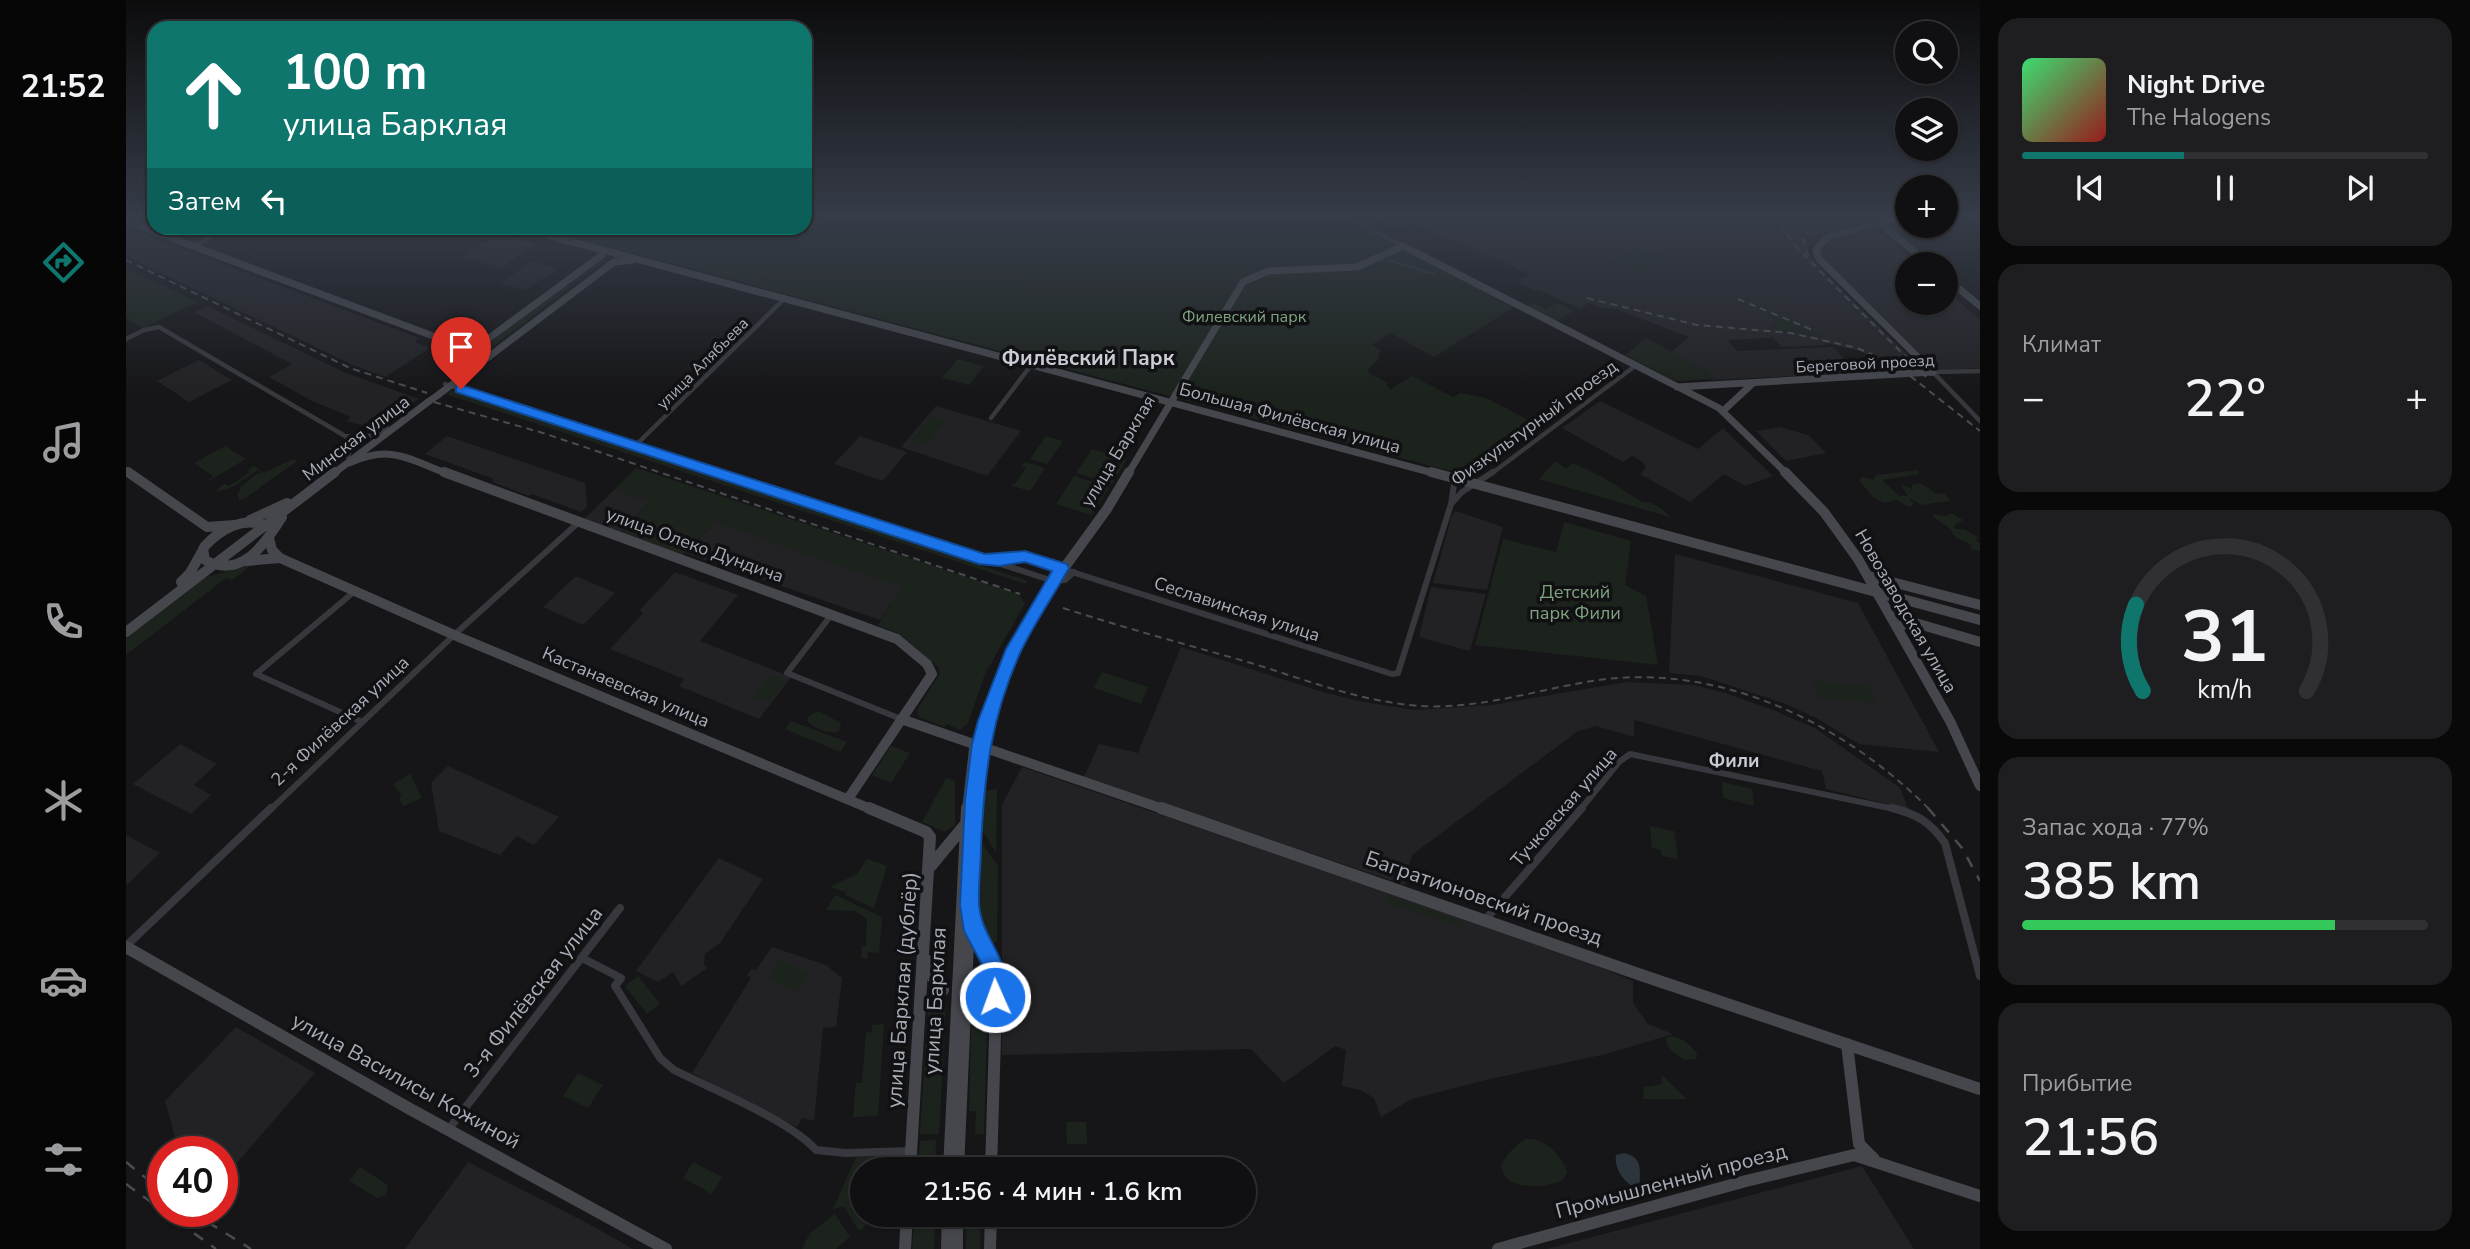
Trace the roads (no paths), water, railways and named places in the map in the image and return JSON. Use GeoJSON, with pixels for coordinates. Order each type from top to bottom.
{"type":"FeatureCollection","features":[{"type":"Feature","properties":{"kind":"street"},"geometry":{"type":"LineString","coordinates":[[267,275],[486,357]]}},
{"type":"Feature","properties":{"kind":"street","name":"Минская улица"},"geometry":{"type":"LineString","coordinates":[[466,350],[477,347],[582,275]]}},
{"type":"Feature","properties":{"kind":"street","name":"Минская улица"},"geometry":{"type":"LineString","coordinates":[[126,632],[210,563],[486,357],[587,275]]}},
{"type":"Feature","properties":{"kind":"street","name":"Большая Филёвская улица"},"geometry":{"type":"LineString","coordinates":[[697,275],[1802,571],[1980,627]]}},
{"type":"Feature","properties":{"kind":"street","name":"улица Барклая"},"geometry":{"type":"LineString","coordinates":[[958,1157],[959,1009],[965,825],[977,747],[1003,675],[1053,581],[1107,509],[1234,293],[1245,279],[1258,275]]}},
{"type":"Feature","properties":{"kind":"street","name":"Новозаводская улица"},"geometry":{"type":"LineString","coordinates":[[1460,275],[1723,411],[1824,512],[1869,576],[1956,732],[1980,786]]}},
{"type":"Feature","properties":{"kind":"street"},"geometry":{"type":"LineString","coordinates":[[1835,275],[1980,421]]}},
{"type":"Feature","properties":{"kind":"street"},"geometry":{"type":"LineString","coordinates":[[1958,288],[1980,306]]}},
{"type":"Feature","properties":{"kind":"street","name":"улица Алябьева"},"geometry":{"type":"LineString","coordinates":[[636,445],[784,299]]}},
{"type":"Feature","properties":{"kind":"street"},"geometry":{"type":"LineString","coordinates":[[126,339],[144,330],[159,327],[345,436],[364,438],[387,431]]}},
{"type":"Feature","properties":{"kind":"street"},"geometry":{"type":"LineString","coordinates":[[991,418],[1032,364]]}},
{"type":"Feature","properties":{"kind":"street","name":"Физкультурный проезд"},"geometry":{"type":"LineString","coordinates":[[1451,504],[1462,492],[1636,366]]}},
{"type":"Feature","properties":{"kind":"street","name":"Береговой проезд"},"geometry":{"type":"LineString","coordinates":[[1677,387],[1980,371]]}},
{"type":"Feature","properties":{"kind":"street"},"geometry":{"type":"LineString","coordinates":[[1723,411],[1752,384]]}},
{"type":"Feature","properties":{"kind":"street","name":"Сеславинская улица"},"geometry":{"type":"LineString","coordinates":[[448,385],[1053,581]]}},
{"type":"Feature","properties":{"kind":"street"},"geometry":{"type":"LineString","coordinates":[[345,436],[351,447],[348,460],[380,452],[387,431]]}},
{"type":"Feature","properties":{"kind":"street","name":"улица Олеко Дундича"},"geometry":{"type":"LineString","coordinates":[[380,452],[388,452],[895,638],[931,668],[932,674],[848,799]]}},
{"type":"Feature","properties":{"kind":"street"},"geometry":{"type":"LineString","coordinates":[[126,471],[207,527],[263,524],[270,530],[272,550],[280,558]]}},
{"type":"Feature","properties":{"kind":"street","name":"Физкультурный проезд"},"geometry":{"type":"LineString","coordinates":[[1392,674],[1401,669],[1451,504],[1454,478]]}},
{"type":"Feature","properties":{"kind":"street"},"geometry":{"type":"LineString","coordinates":[[184,584],[204,548],[216,535],[294,501]]}},
{"type":"Feature","properties":{"kind":"street"},"geometry":{"type":"LineString","coordinates":[[184,584],[238,563],[258,551],[294,501]]}},
{"type":"Feature","properties":{"kind":"street","name":"2-я Филёвская улица"},"geometry":{"type":"LineString","coordinates":[[126,947],[454,635],[579,522]]}},
{"type":"Feature","properties":{"kind":"street"},"geometry":{"type":"LineString","coordinates":[[207,527],[204,558],[210,563],[280,558]]}},
{"type":"Feature","properties":{"kind":"street","name":"Сеславинская улица"},"geometry":{"type":"LineString","coordinates":[[984,560],[1025,557],[1392,674]]}},
{"type":"Feature","properties":{"kind":"street","name":"Кастанаевская улица"},"geometry":{"type":"LineString","coordinates":[[280,558],[454,635],[926,832],[930,837],[930,867]]}},
{"type":"Feature","properties":{"kind":"street"},"geometry":{"type":"LineString","coordinates":[[1053,581],[1065,580],[1074,572]]}},
{"type":"Feature","properties":{"kind":"street"},"geometry":{"type":"LineString","coordinates":[[1869,576],[1980,605]]}},
{"type":"Feature","properties":{"kind":"street","name":"Минская улица"},"geometry":{"type":"LineString","coordinates":[[126,624],[184,584]]}},
{"type":"Feature","properties":{"kind":"street"},"geometry":{"type":"LineString","coordinates":[[355,591],[257,674],[362,722]]}},
{"type":"Feature","properties":{"kind":"street","name":"Большая Филёвская улица"},"geometry":{"type":"LineString","coordinates":[[1880,595],[1980,621]]}},
{"type":"Feature","properties":{"kind":"street"},"geometry":{"type":"LineString","coordinates":[[832,614],[788,673],[977,747]]}},
{"type":"Feature","properties":{"kind":"street"},"geometry":{"type":"LineString","coordinates":[[1897,627],[1912,622],[1980,642]]}},
{"type":"Feature","properties":{"kind":"street","name":"улица Барклая"},"geometry":{"type":"LineString","coordinates":[[950,1157],[969,905],[977,747]]}},
{"type":"Feature","properties":{"kind":"street","name":"Багратионовский проезд"},"geometry":{"type":"LineString","coordinates":[[977,747],[1980,1089]]}},
{"type":"Feature","properties":{"kind":"street","name":"Тучковская улица"},"geometry":{"type":"LineString","coordinates":[[1486,919],[1544,856],[1619,762],[1630,754],[1640,755],[1913,813],[1932,825],[1945,843],[1980,976]]}},
{"type":"Feature","properties":{"kind":"street","name":"улица Барклая (дублёр)"},"geometry":{"type":"LineString","coordinates":[[911,1157],[930,867],[965,825]]}},
{"type":"Feature","properties":{"kind":"street"},"geometry":{"type":"LineString","coordinates":[[969,905],[974,931],[997,972],[991,1157]]}},
{"type":"Feature","properties":{"kind":"street","name":"3-я Филёвская улица"},"geometry":{"type":"LineString","coordinates":[[448,1130],[620,908]]}},
{"type":"Feature","properties":{"kind":"street"},"geometry":{"type":"LineString","coordinates":[[926,939],[928,970],[959,1009],[976,976],[983,975],[989,980],[995,997]]}},
{"type":"Feature","properties":{"kind":"street","name":"улица Василисы Кожиной"},"geometry":{"type":"LineString","coordinates":[[126,947],[448,1130],[666,1249]]}},
{"type":"Feature","properties":{"kind":"street"},"geometry":{"type":"LineString","coordinates":[[582,958],[621,978],[615,986],[660,1058],[674,1070],[773,1120],[807,1140],[816,1150],[845,1153],[911,1151]]}},
{"type":"Feature","properties":{"kind":"street"},"geometry":{"type":"LineString","coordinates":[[920,1004],[933,991],[943,990]]}},
{"type":"Feature","properties":{"kind":"street"},"geometry":{"type":"LineString","coordinates":[[1847,1044],[1856,1149]]}},
{"type":"Feature","properties":{"kind":"street","name":"Промышленный проезд"},"geometry":{"type":"LineString","coordinates":[[1498,1249],[1856,1149],[1875,1160],[1980,1196]]}},
{"type":"Feature","properties":{"kind":"street"},"geometry":{"type":"LineString","coordinates":[[905,1249],[907,1227]]}},
{"type":"Feature","properties":{"kind":"street"},"geometry":{"type":"LineString","coordinates":[[947,1249],[948,1227]]}},
{"type":"Feature","properties":{"kind":"street"},"geometry":{"type":"LineString","coordinates":[[957,1227],[957,1249]]}},
{"type":"Feature","properties":{"kind":"street"},"geometry":{"type":"LineString","coordinates":[[990,1249],[991,1227]]}},
{"type":"Feature","properties":{"kind":"railway"},"geometry":{"type":"LineString","coordinates":[[158,275],[350,368],[427,393]]}},
{"type":"Feature","properties":{"kind":"railway"},"geometry":{"type":"LineString","coordinates":[[1824,275],[1926,377]]}},
{"type":"Feature","properties":{"kind":"railway"},"geometry":{"type":"LineString","coordinates":[[1587,298],[1697,325],[1791,333],[1857,348],[1895,364],[1980,431]]}},
{"type":"Feature","properties":{"kind":"railway"},"geometry":{"type":"LineString","coordinates":[[1738,299],[1815,331]]}},
{"type":"Feature","properties":{"kind":"railway"},"geometry":{"type":"LineString","coordinates":[[434,402],[543,433],[1020,594]]}},
{"type":"Feature","properties":{"kind":"railway"},"geometry":{"type":"LineString","coordinates":[[1063,608],[1309,682],[1409,705],[1455,706],[1592,681],[1639,677],[1685,680],[1731,690],[1775,705],[1818,725],[1896,778],[1928,809]]}},
{"type":"Feature","properties":{"kind":"railway"},"geometry":{"type":"LineString","coordinates":[[1928,809],[1962,848],[1980,881]]}},
{"type":"Feature","properties":{"kind":"railway"},"geometry":{"type":"LineString","coordinates":[[126,1162],[147,1179]]}},
{"type":"Feature","properties":{"kind":"railway"},"geometry":{"type":"LineString","coordinates":[[126,1184],[216,1249]]}},
{"type":"Feature","properties":{"kind":"railway"},"geometry":{"type":"LineString","coordinates":[[216,1227],[251,1249]]}},
{"type":"Feature","properties":{"kind":"district","name":"Филёвский Парк"},"geometry":{"type":"Point","coordinates":[1088,358]}},
{"type":"Feature","properties":{"kind":"district","name":"Фили"},"geometry":{"type":"Point","coordinates":[1734,760]}},
{"type":"Feature","properties":{"kind":"park label","name":"Филевский парк"},"geometry":{"type":"Point","coordinates":[1244,316]}},
{"type":"Feature","properties":{"kind":"park label","name":"Детский парк Фили"},"geometry":{"type":"Point","coordinates":[1575,602]}}]}
